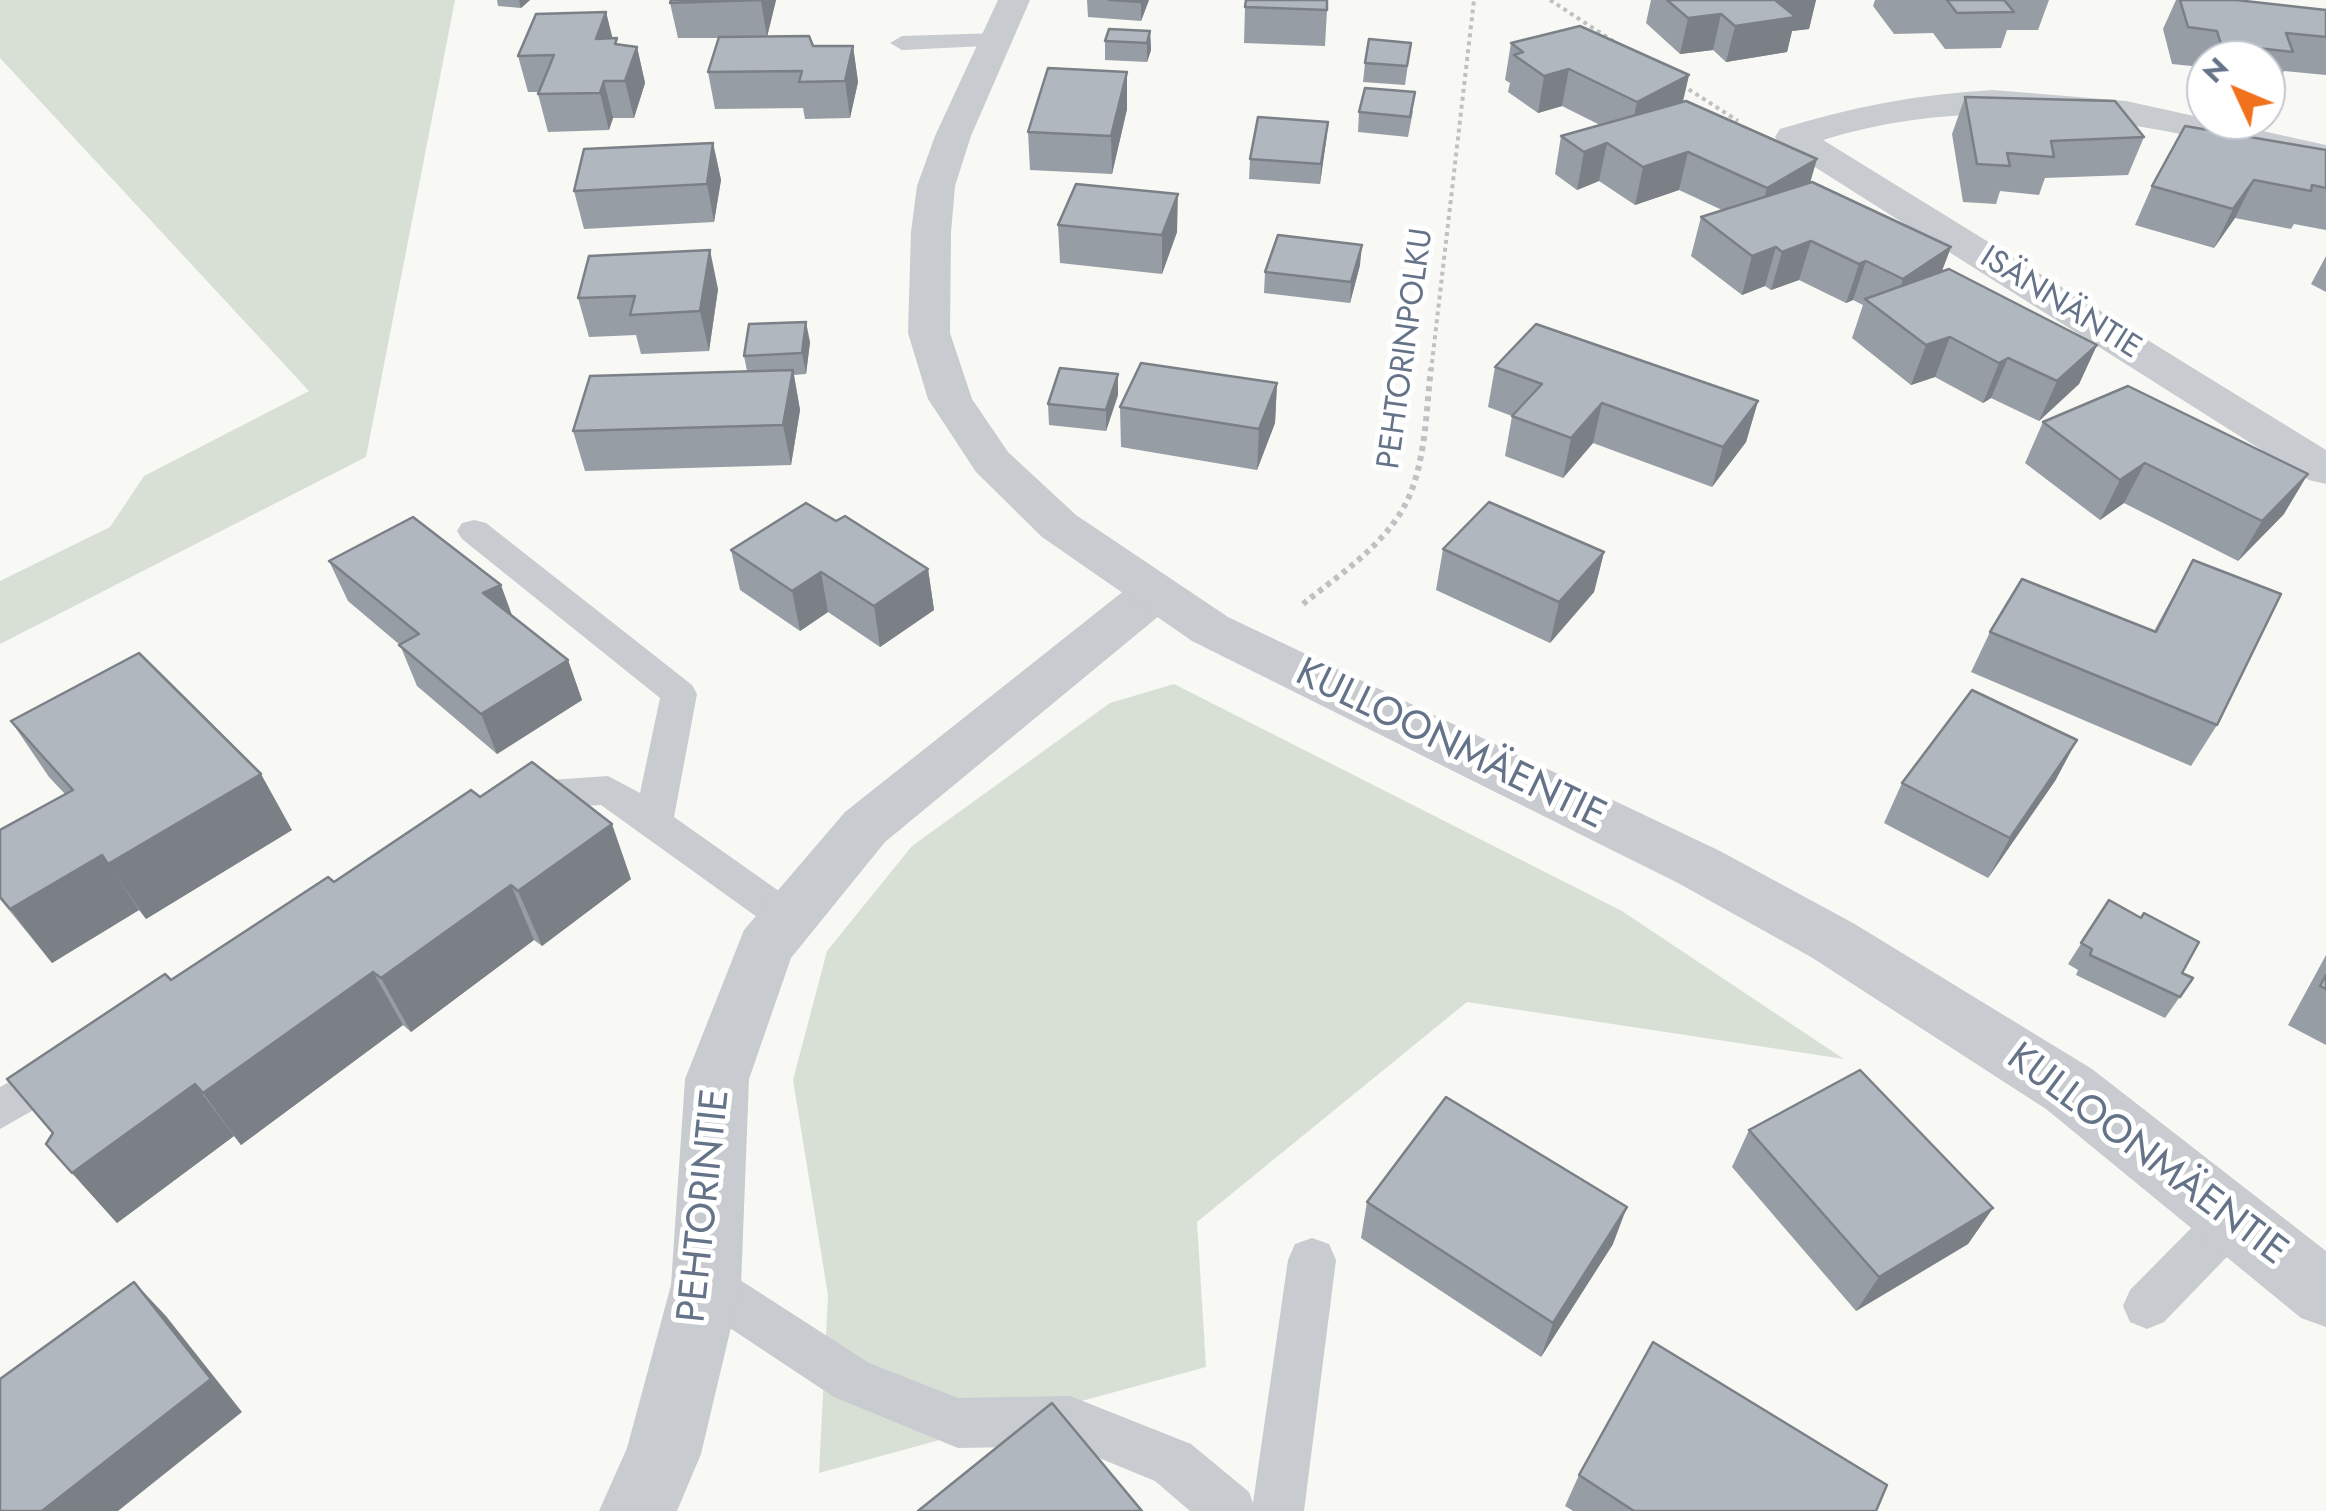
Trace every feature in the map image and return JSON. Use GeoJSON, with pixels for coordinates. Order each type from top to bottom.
{"type":"FeatureCollection","features":[{"type":"Feature","properties":{"kind":"street","name":"KULLOONMÄENTIE"},"geometry":{"type":"LineString","coordinates":[[1006,20],[953,136],[936,186],[931,232],[929,333],[950,400],[992,462],[1059,526],[1153,594],[1249,648],[1699,867],[1832,940],[2070,1088],[2326,1294]]}},
{"type":"Feature","properties":{"kind":"street","name":"ISÄNNÄNTIE"},"geometry":{"type":"LineString","coordinates":[[2326,156],[2200,123],[2032,98],[1892,108],[1844,118],[1793,137],[2326,470]]}},
{"type":"Feature","properties":{"kind":"street","name":"PEHTORINTIE"},"geometry":{"type":"LineString","coordinates":[[638,1511],[663,1454],[706,1285],[717,1079],[766,947],[865,827],[1153,594]]}},
{"type":"Feature","properties":{"kind":"lane"},"geometry":{"type":"LineString","coordinates":[[902,43],[1006,20]]}},
{"type":"Feature","properties":{"kind":"lane"},"geometry":{"type":"LineString","coordinates":[[474,531],[678,694],[654,822]]}},
{"type":"Feature","properties":{"kind":"lane"},"geometry":{"type":"LineString","coordinates":[[484,817],[517,797],[608,790],[789,920]]}},
{"type":"Feature","properties":{"kind":"lane"},"geometry":{"type":"LineString","coordinates":[[0,1110],[100,1049]]}},
{"type":"Feature","properties":{"kind":"lane"},"geometry":{"type":"LineString","coordinates":[[2147,1306],[2198,1259],[2232,1219]]}},
{"type":"Feature","properties":{"kind":"lane"},"geometry":{"type":"LineString","coordinates":[[1278,1511],[1312,1260]]}},
{"type":"Feature","properties":{"kind":"lane"},"geometry":{"type":"LineString","coordinates":[[706,1285],[852,1380],[958,1423],[1070,1421],[1173,1462],[1230,1511]]}},
{"type":"Feature","properties":{"kind":"path","name":"PEHTORINPOLKU"},"geometry":{"type":"LineString","coordinates":[[1249,648],[1370,550],[1407,501],[1422,450],[1474,0]]}},
{"type":"Feature","properties":{"kind":"path"},"geometry":{"type":"LineString","coordinates":[[1550,0],[1631,52]]}},
{"type":"Feature","properties":{"kind":"path"},"geometry":{"type":"LineString","coordinates":[[1681,85],[1748,128]]}},
{"type":"Feature","properties":{"kind":"shaded area"},"geometry":{"type":"Polygon","coordinates":[[[0,0],[455,0],[366,457],[0,644],[0,581],[110,527],[144,476],[309,391],[0,58],[0,0]]]}},
{"type":"Feature","properties":{"kind":"shaded area"},"geometry":{"type":"Polygon","coordinates":[[[1174,684],[1622,911],[1844,1059],[1467,1002],[1197,1222],[1206,1367],[819,1473],[828,1295],[793,1080],[827,951],[912,846],[1110,703],[1174,684]]]}},
{"type":"Feature","properties":{"kind":"building"},"geometry":{"type":"Polygon","coordinates":[[[671,0],[761,0],[670,3],[671,0]]]}},
{"type":"Feature","properties":{"kind":"building"},"geometry":{"type":"Polygon","coordinates":[[[1246,0],[1327,0],[1327,10],[1245,7],[1246,0]]]}},
{"type":"Feature","properties":{"kind":"building"},"geometry":{"type":"Polygon","coordinates":[[[1667,0],[1775,0],[1796,17],[1735,26],[1721,14],[1688,18],[1667,0]]]}},
{"type":"Feature","properties":{"kind":"building"},"geometry":{"type":"Polygon","coordinates":[[[1947,0],[2004,0],[2014,12],[1957,13],[1947,0]]]}},
{"type":"Feature","properties":{"kind":"building"},"geometry":{"type":"Polygon","coordinates":[[[2180,0],[2236,0],[2326,10],[2326,37],[2286,33],[2293,52],[2286,51],[2286,40],[2220,40],[2217,31],[2188,27],[2180,0]]]}},
{"type":"Feature","properties":{"kind":"building"},"geometry":{"type":"Polygon","coordinates":[[[606,12],[596,39],[617,38],[615,44],[637,47],[625,81],[604,81],[600,93],[538,94],[554,55],[518,56],[536,14],[606,12]]]}},
{"type":"Feature","properties":{"kind":"building"},"geometry":{"type":"Polygon","coordinates":[[[1580,26],[1689,75],[1637,102],[1569,69],[1544,76],[1514,55],[1523,52],[1511,43],[1580,26]]]}},
{"type":"Feature","properties":{"kind":"building"},"geometry":{"type":"Polygon","coordinates":[[[1109,29],[1150,31],[1147,43],[1105,41],[1109,29]]]}},
{"type":"Feature","properties":{"kind":"building"},"geometry":{"type":"Polygon","coordinates":[[[809,36],[813,46],[853,46],[845,81],[799,82],[802,71],[708,72],[719,37],[809,36]]]}},
{"type":"Feature","properties":{"kind":"building"},"geometry":{"type":"Polygon","coordinates":[[[1369,39],[1411,43],[1407,66],[1365,63],[1369,39]]]}},
{"type":"Feature","properties":{"kind":"building"},"geometry":{"type":"Polygon","coordinates":[[[1048,68],[1127,72],[1111,136],[1028,132],[1048,68]]]}},
{"type":"Feature","properties":{"kind":"building"},"geometry":{"type":"Polygon","coordinates":[[[1365,88],[1415,92],[1410,117],[1359,112],[1365,88]]]}},
{"type":"Feature","properties":{"kind":"building"},"geometry":{"type":"Polygon","coordinates":[[[1965,97],[2115,101],[2144,137],[2051,141],[2054,157],[2007,153],[2010,166],[1977,164],[1965,97]]]}},
{"type":"Feature","properties":{"kind":"building"},"geometry":{"type":"Polygon","coordinates":[[[1686,101],[1817,159],[1767,188],[1688,152],[1643,167],[1607,143],[1584,152],[1561,136],[1686,101]]]}},
{"type":"Feature","properties":{"kind":"building"},"geometry":{"type":"Polygon","coordinates":[[[1258,117],[1328,122],[1321,164],[1250,159],[1258,117]]]}},
{"type":"Feature","properties":{"kind":"building"},"geometry":{"type":"Polygon","coordinates":[[[2185,126],[2186,140],[2267,140],[2326,150],[2326,188],[2312,185],[2311,191],[2254,180],[2233,209],[2152,186],[2185,126]]]}},
{"type":"Feature","properties":{"kind":"building"},"geometry":{"type":"Polygon","coordinates":[[[713,143],[707,184],[574,191],[584,149],[713,143]]]}},
{"type":"Feature","properties":{"kind":"building"},"geometry":{"type":"Polygon","coordinates":[[[1812,182],[1951,247],[1903,279],[1811,241],[1782,252],[1776,247],[1752,256],[1701,217],[1812,182]]]}},
{"type":"Feature","properties":{"kind":"building"},"geometry":{"type":"Polygon","coordinates":[[[1076,184],[1178,194],[1162,235],[1058,225],[1076,184]]]}},
{"type":"Feature","properties":{"kind":"building"},"geometry":{"type":"Polygon","coordinates":[[[1278,235],[1362,245],[1351,282],[1265,272],[1278,235]]]}},
{"type":"Feature","properties":{"kind":"building"},"geometry":{"type":"Polygon","coordinates":[[[710,250],[700,311],[630,315],[635,296],[578,298],[589,256],[710,250]]]}},
{"type":"Feature","properties":{"kind":"building"},"geometry":{"type":"Polygon","coordinates":[[[1949,269],[2097,345],[2057,381],[2008,358],[1999,363],[1950,337],[1926,345],[1865,299],[1949,269]]]}},
{"type":"Feature","properties":{"kind":"building"},"geometry":{"type":"Polygon","coordinates":[[[806,322],[802,353],[744,356],[749,324],[806,322]]]}},
{"type":"Feature","properties":{"kind":"building"},"geometry":{"type":"Polygon","coordinates":[[[1536,324],[1758,401],[1723,447],[1602,403],[1571,438],[1512,416],[1542,384],[1495,367],[1536,324]]]}},
{"type":"Feature","properties":{"kind":"building"},"geometry":{"type":"Polygon","coordinates":[[[1141,363],[1277,383],[1259,429],[1120,407],[1141,363]]]}},
{"type":"Feature","properties":{"kind":"building"},"geometry":{"type":"Polygon","coordinates":[[[1060,368],[1118,374],[1106,410],[1048,404],[1060,368]]]}},
{"type":"Feature","properties":{"kind":"building"},"geometry":{"type":"Polygon","coordinates":[[[793,370],[783,425],[573,431],[590,376],[793,370]]]}},
{"type":"Feature","properties":{"kind":"building"},"geometry":{"type":"Polygon","coordinates":[[[2128,386],[2308,474],[2262,521],[2145,463],[2120,480],[2043,422],[2128,386]]]}},
{"type":"Feature","properties":{"kind":"building"},"geometry":{"type":"Polygon","coordinates":[[[1489,502],[1604,552],[1559,602],[1443,549],[1489,502]]]}},
{"type":"Feature","properties":{"kind":"building"},"geometry":{"type":"Polygon","coordinates":[[[806,503],[836,521],[845,516],[928,569],[874,606],[821,572],[792,591],[731,550],[806,503]]]}},
{"type":"Feature","properties":{"kind":"building"},"geometry":{"type":"Polygon","coordinates":[[[413,517],[501,585],[483,593],[568,660],[481,714],[399,645],[419,634],[329,561],[413,517]]]}},
{"type":"Feature","properties":{"kind":"building"},"geometry":{"type":"Polygon","coordinates":[[[2193,560],[2281,594],[2217,725],[1990,632],[2022,579],[2156,632],[2193,560]]]}},
{"type":"Feature","properties":{"kind":"building"},"geometry":{"type":"Polygon","coordinates":[[[139,653],[261,774],[108,864],[102,855],[10,909],[0,897],[0,830],[73,790],[11,721],[139,653]]]}},
{"type":"Feature","properties":{"kind":"building"},"geometry":{"type":"Polygon","coordinates":[[[1972,690],[2077,740],[2010,838],[1902,783],[1972,690]]]}},
{"type":"Feature","properties":{"kind":"building"},"geometry":{"type":"Polygon","coordinates":[[[532,762],[612,824],[518,891],[511,885],[381,978],[373,972],[203,1093],[195,1084],[72,1173],[46,1144],[53,1133],[7,1079],[165,974],[171,980],[328,877],[334,882],[471,790],[480,797],[532,762]]]}},
{"type":"Feature","properties":{"kind":"building"},"geometry":{"type":"Polygon","coordinates":[[[2109,900],[2141,918],[2144,913],[2199,942],[2182,973],[2193,978],[2180,997],[2090,955],[2092,949],[2081,943],[2109,900]]]}},
{"type":"Feature","properties":{"kind":"building"},"geometry":{"type":"Polygon","coordinates":[[[1860,1070],[1993,1208],[1879,1277],[1749,1130],[1860,1070]]]}},
{"type":"Feature","properties":{"kind":"building"},"geometry":{"type":"Polygon","coordinates":[[[1446,1097],[1627,1207],[1553,1323],[1367,1202],[1446,1097]]]}},
{"type":"Feature","properties":{"kind":"building"},"geometry":{"type":"Polygon","coordinates":[[[134,1282],[211,1379],[42,1511],[0,1511],[0,1379],[134,1282]]]}},
{"type":"Feature","properties":{"kind":"building"},"geometry":{"type":"Polygon","coordinates":[[[1653,1342],[1887,1485],[1876,1511],[1634,1511],[1579,1475],[1653,1342]]]}},
{"type":"Feature","properties":{"kind":"building"},"geometry":{"type":"Polygon","coordinates":[[[1052,1403],[1142,1511],[918,1511],[1052,1403]]]}}]}
